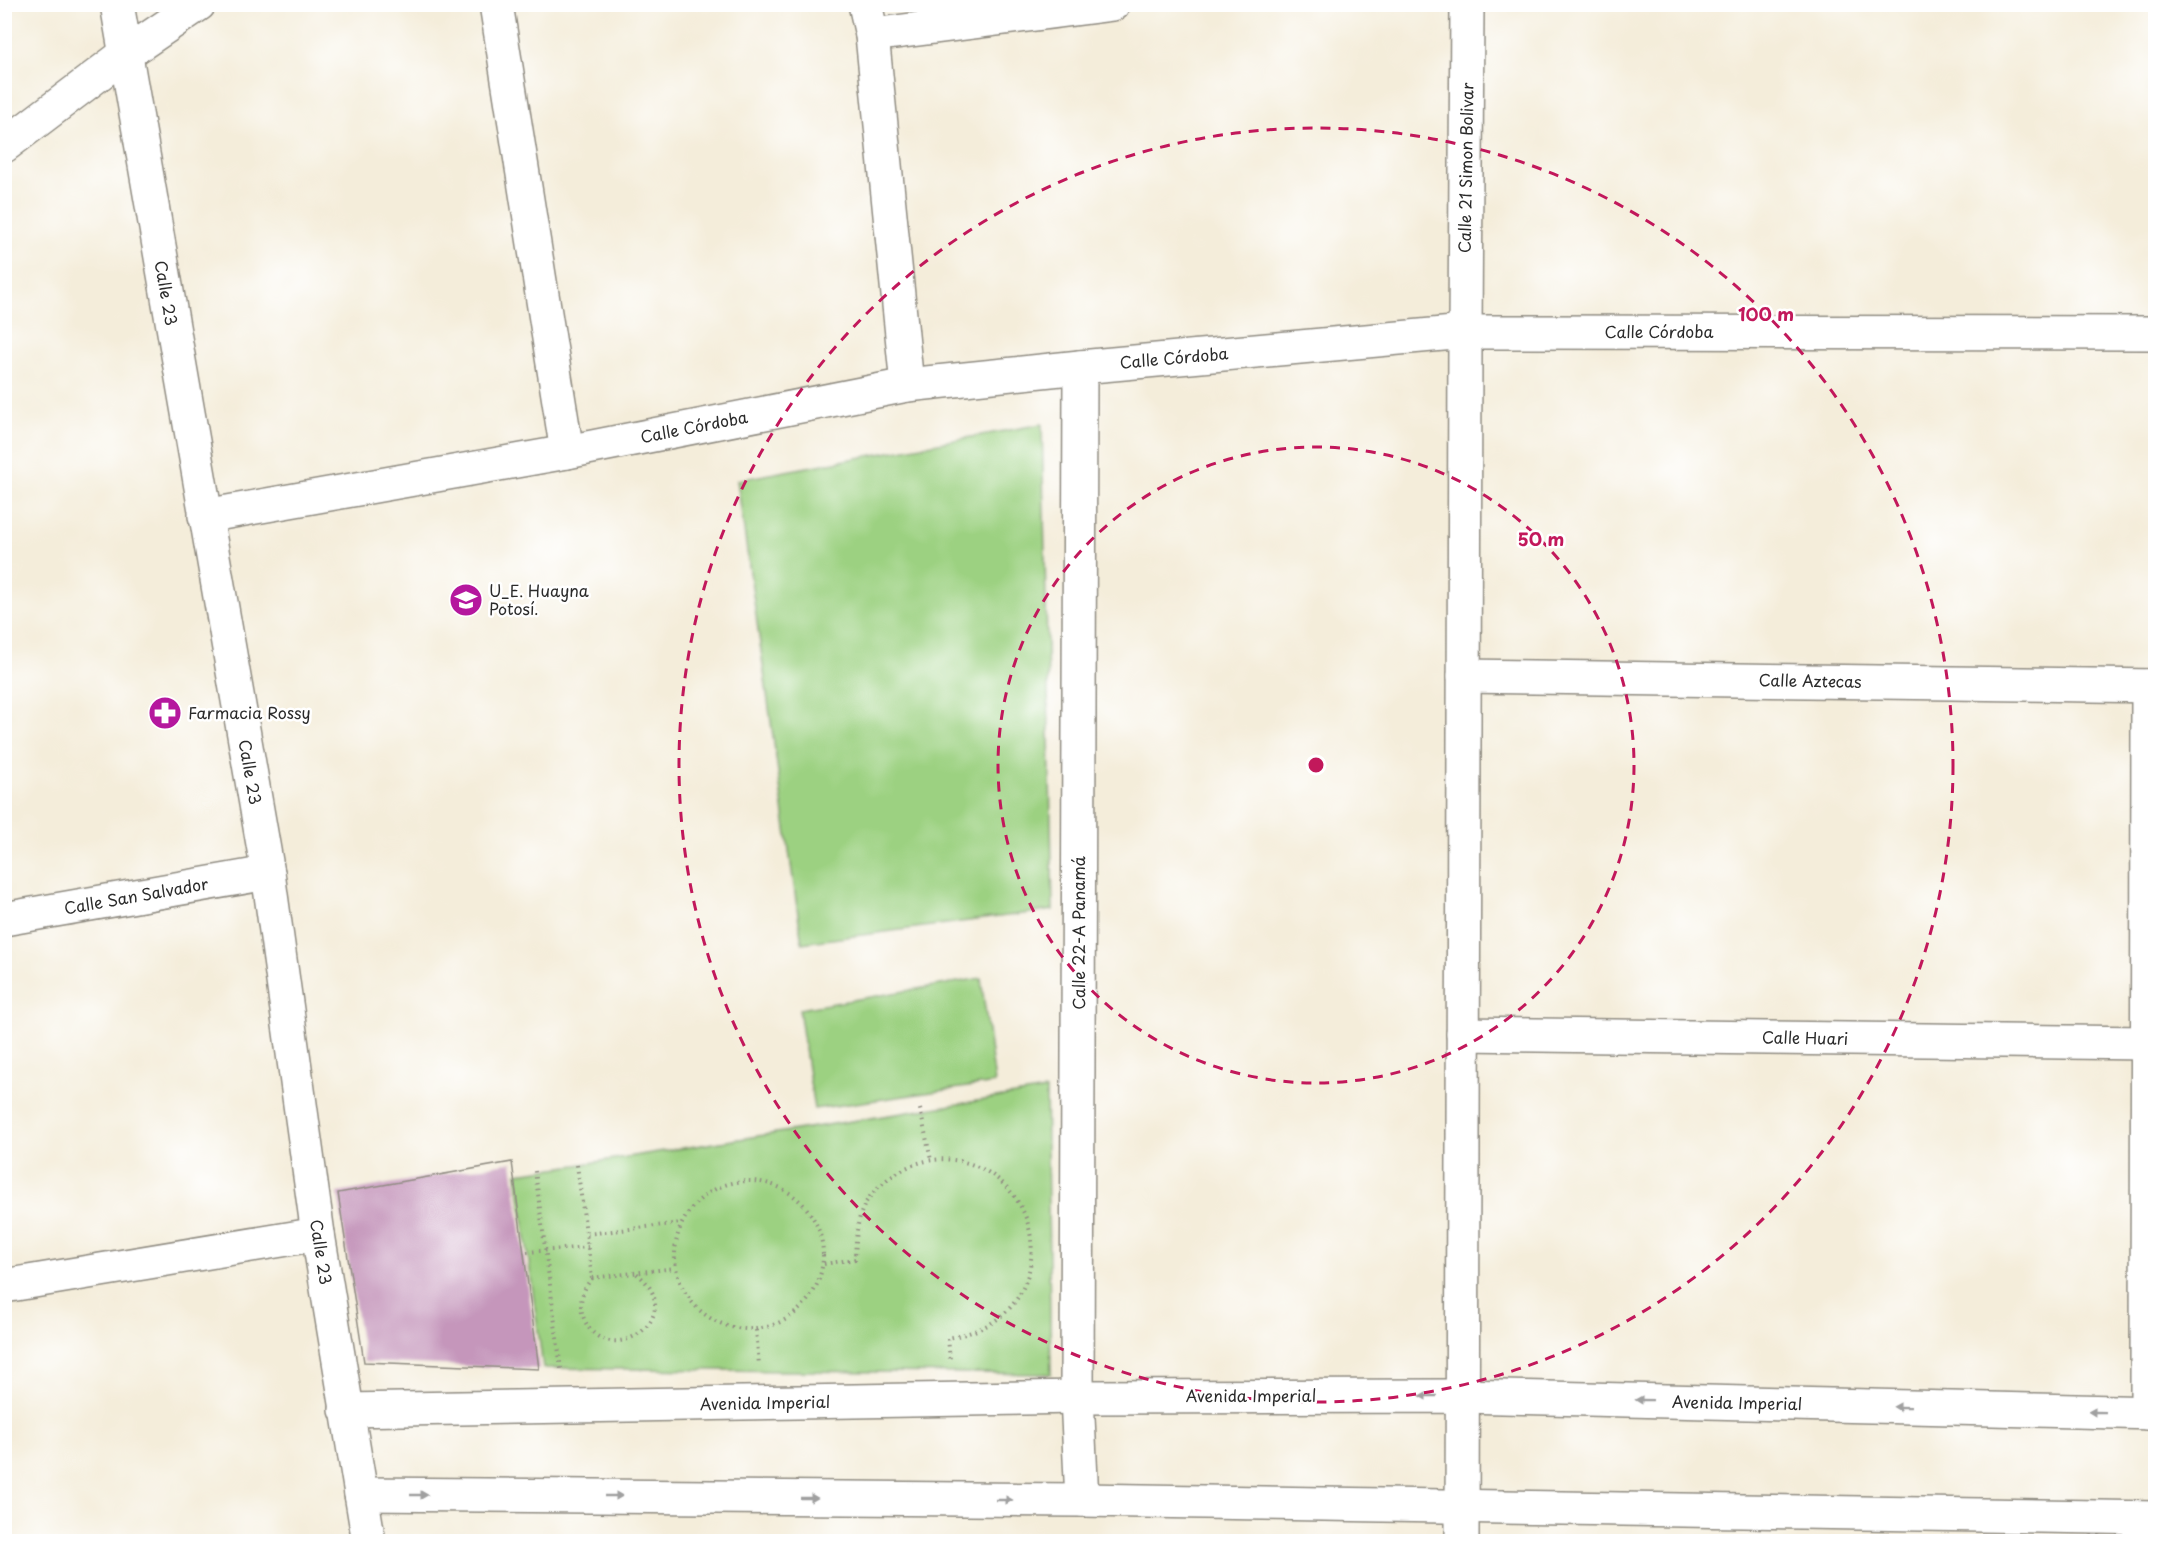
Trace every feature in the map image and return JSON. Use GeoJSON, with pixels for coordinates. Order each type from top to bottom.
{"type":"FeatureCollection","features":[{"type":"Feature","properties":{"kind":"street","name":"Calle 23"},"geometry":{"type":"LineString","coordinates":[[117,4],[124,55],[268,873],[318,1234],[369,1542]]}},
{"type":"Feature","properties":{"kind":"street"},"geometry":{"type":"LineString","coordinates":[[4,146],[124,55],[199,4]]}},
{"type":"Feature","properties":{"kind":"street"},"geometry":{"type":"LineString","coordinates":[[496,4],[567,452]]}},
{"type":"Feature","properties":{"kind":"street"},"geometry":{"type":"LineString","coordinates":[[907,385],[868,20],[1113,4]]}},
{"type":"Feature","properties":{"kind":"street","name":"Calle 21 Simon Bolivar"},"geometry":{"type":"LineString","coordinates":[[1461,1542],[1467,4]]}},
{"type":"Feature","properties":{"kind":"street","name":"Calle Córdoba"},"geometry":{"type":"LineString","coordinates":[[205,516],[567,452],[907,385],[1080,367],[1465,332],[2156,333]]}},
{"type":"Feature","properties":{"kind":"street","name":"Calle 22-A Panamá"},"geometry":{"type":"LineString","coordinates":[[1080,367],[1077,1397],[1082,1500]]}},
{"type":"Feature","properties":{"kind":"street","name":"Calle Aztecas"},"geometry":{"type":"LineString","coordinates":[[1464,676],[2152,686]]}},
{"type":"Feature","properties":{"kind":"street"},"geometry":{"type":"LineString","coordinates":[[2151,1413],[2147,1043],[2152,686]]}},
{"type":"Feature","properties":{"kind":"street","name":"Calle San Salvador"},"geometry":{"type":"LineString","coordinates":[[4,919],[268,873]]}},
{"type":"Feature","properties":{"kind":"street","name":"Calle Huari"},"geometry":{"type":"LineString","coordinates":[[1463,1034],[2147,1043]]}},
{"type":"Feature","properties":{"kind":"street"},"geometry":{"type":"LineString","coordinates":[[4,1286],[318,1234]]}},
{"type":"Feature","properties":{"kind":"street","name":"Avenida Imperial"},"geometry":{"type":"LineString","coordinates":[[346,1410],[1077,1397],[1462,1396],[2151,1413]]}},
{"type":"Feature","properties":{"kind":"street"},"geometry":{"type":"LineString","coordinates":[[361,1494],[1082,1500],[2156,1518]]}},
{"type":"Feature","properties":{"kind":"path"},"geometry":{"type":"LineString","coordinates":[[920,1109],[931,1160]]}},
{"type":"Feature","properties":{"kind":"path"},"geometry":{"type":"LineString","coordinates":[[824,1264],[855,1259],[856,1232],[865,1205],[881,1184],[904,1167],[931,1160],[960,1160],[987,1170],[1010,1188],[1025,1213],[1032,1241],[1031,1265],[1024,1287],[1011,1308],[986,1327],[971,1334],[948,1338]]}},
{"type":"Feature","properties":{"kind":"path"},"geometry":{"type":"LineString","coordinates":[[577,1165],[592,1278]]}},
{"type":"Feature","properties":{"kind":"path"},"geometry":{"type":"LineString","coordinates":[[535,1171],[567,1407]]}},
{"type":"Feature","properties":{"kind":"path"},"geometry":{"type":"LineString","coordinates":[[758,1181],[781,1188],[800,1201],[814,1220],[823,1241],[824,1264],[816,1289],[801,1310],[780,1324],[756,1330],[734,1328],[713,1321],[695,1307],[682,1289],[675,1268],[674,1252],[682,1222],[695,1203],[713,1190],[735,1182],[758,1181]]}},
{"type":"Feature","properties":{"kind":"path"},"geometry":{"type":"LineString","coordinates":[[587,1234],[682,1222]]}},
{"type":"Feature","properties":{"kind":"path"},"geometry":{"type":"LineString","coordinates":[[527,1252],[588,1247]]}},
{"type":"Feature","properties":{"kind":"path"},"geometry":{"type":"LineString","coordinates":[[636,1272],[646,1280],[653,1291],[654,1315],[640,1335],[629,1340],[604,1339],[586,1324],[581,1311],[581,1299],[585,1287],[592,1278],[636,1272],[675,1268]]}},
{"type":"Feature","properties":{"kind":"green space"},"geometry":{"type":"Polygon","coordinates":[[[1042,424],[1053,910],[802,943],[737,480],[1042,424]]]}},
{"type":"Feature","properties":{"kind":"green space"},"geometry":{"type":"Polygon","coordinates":[[[981,978],[995,1083],[814,1109],[799,1009],[981,978]]]}},
{"type":"Feature","properties":{"kind":"green space"},"geometry":{"type":"Polygon","coordinates":[[[1046,1090],[1051,1374],[543,1368],[517,1173],[1046,1090]]]}},
{"type":"Feature","properties":{"kind":"building"},"geometry":{"type":"Polygon","coordinates":[[[512,1162],[539,1369],[364,1362],[338,1193],[512,1162]]]}},
{"type":"Feature","properties":{"kind":"place","name":"U_E. Huayna Potosí."},"geometry":{"type":"Point","coordinates":[466,600]}},
{"type":"Feature","properties":{"kind":"place","name":"Farmacia Rossy"},"geometry":{"type":"Point","coordinates":[165,713]}}]}
